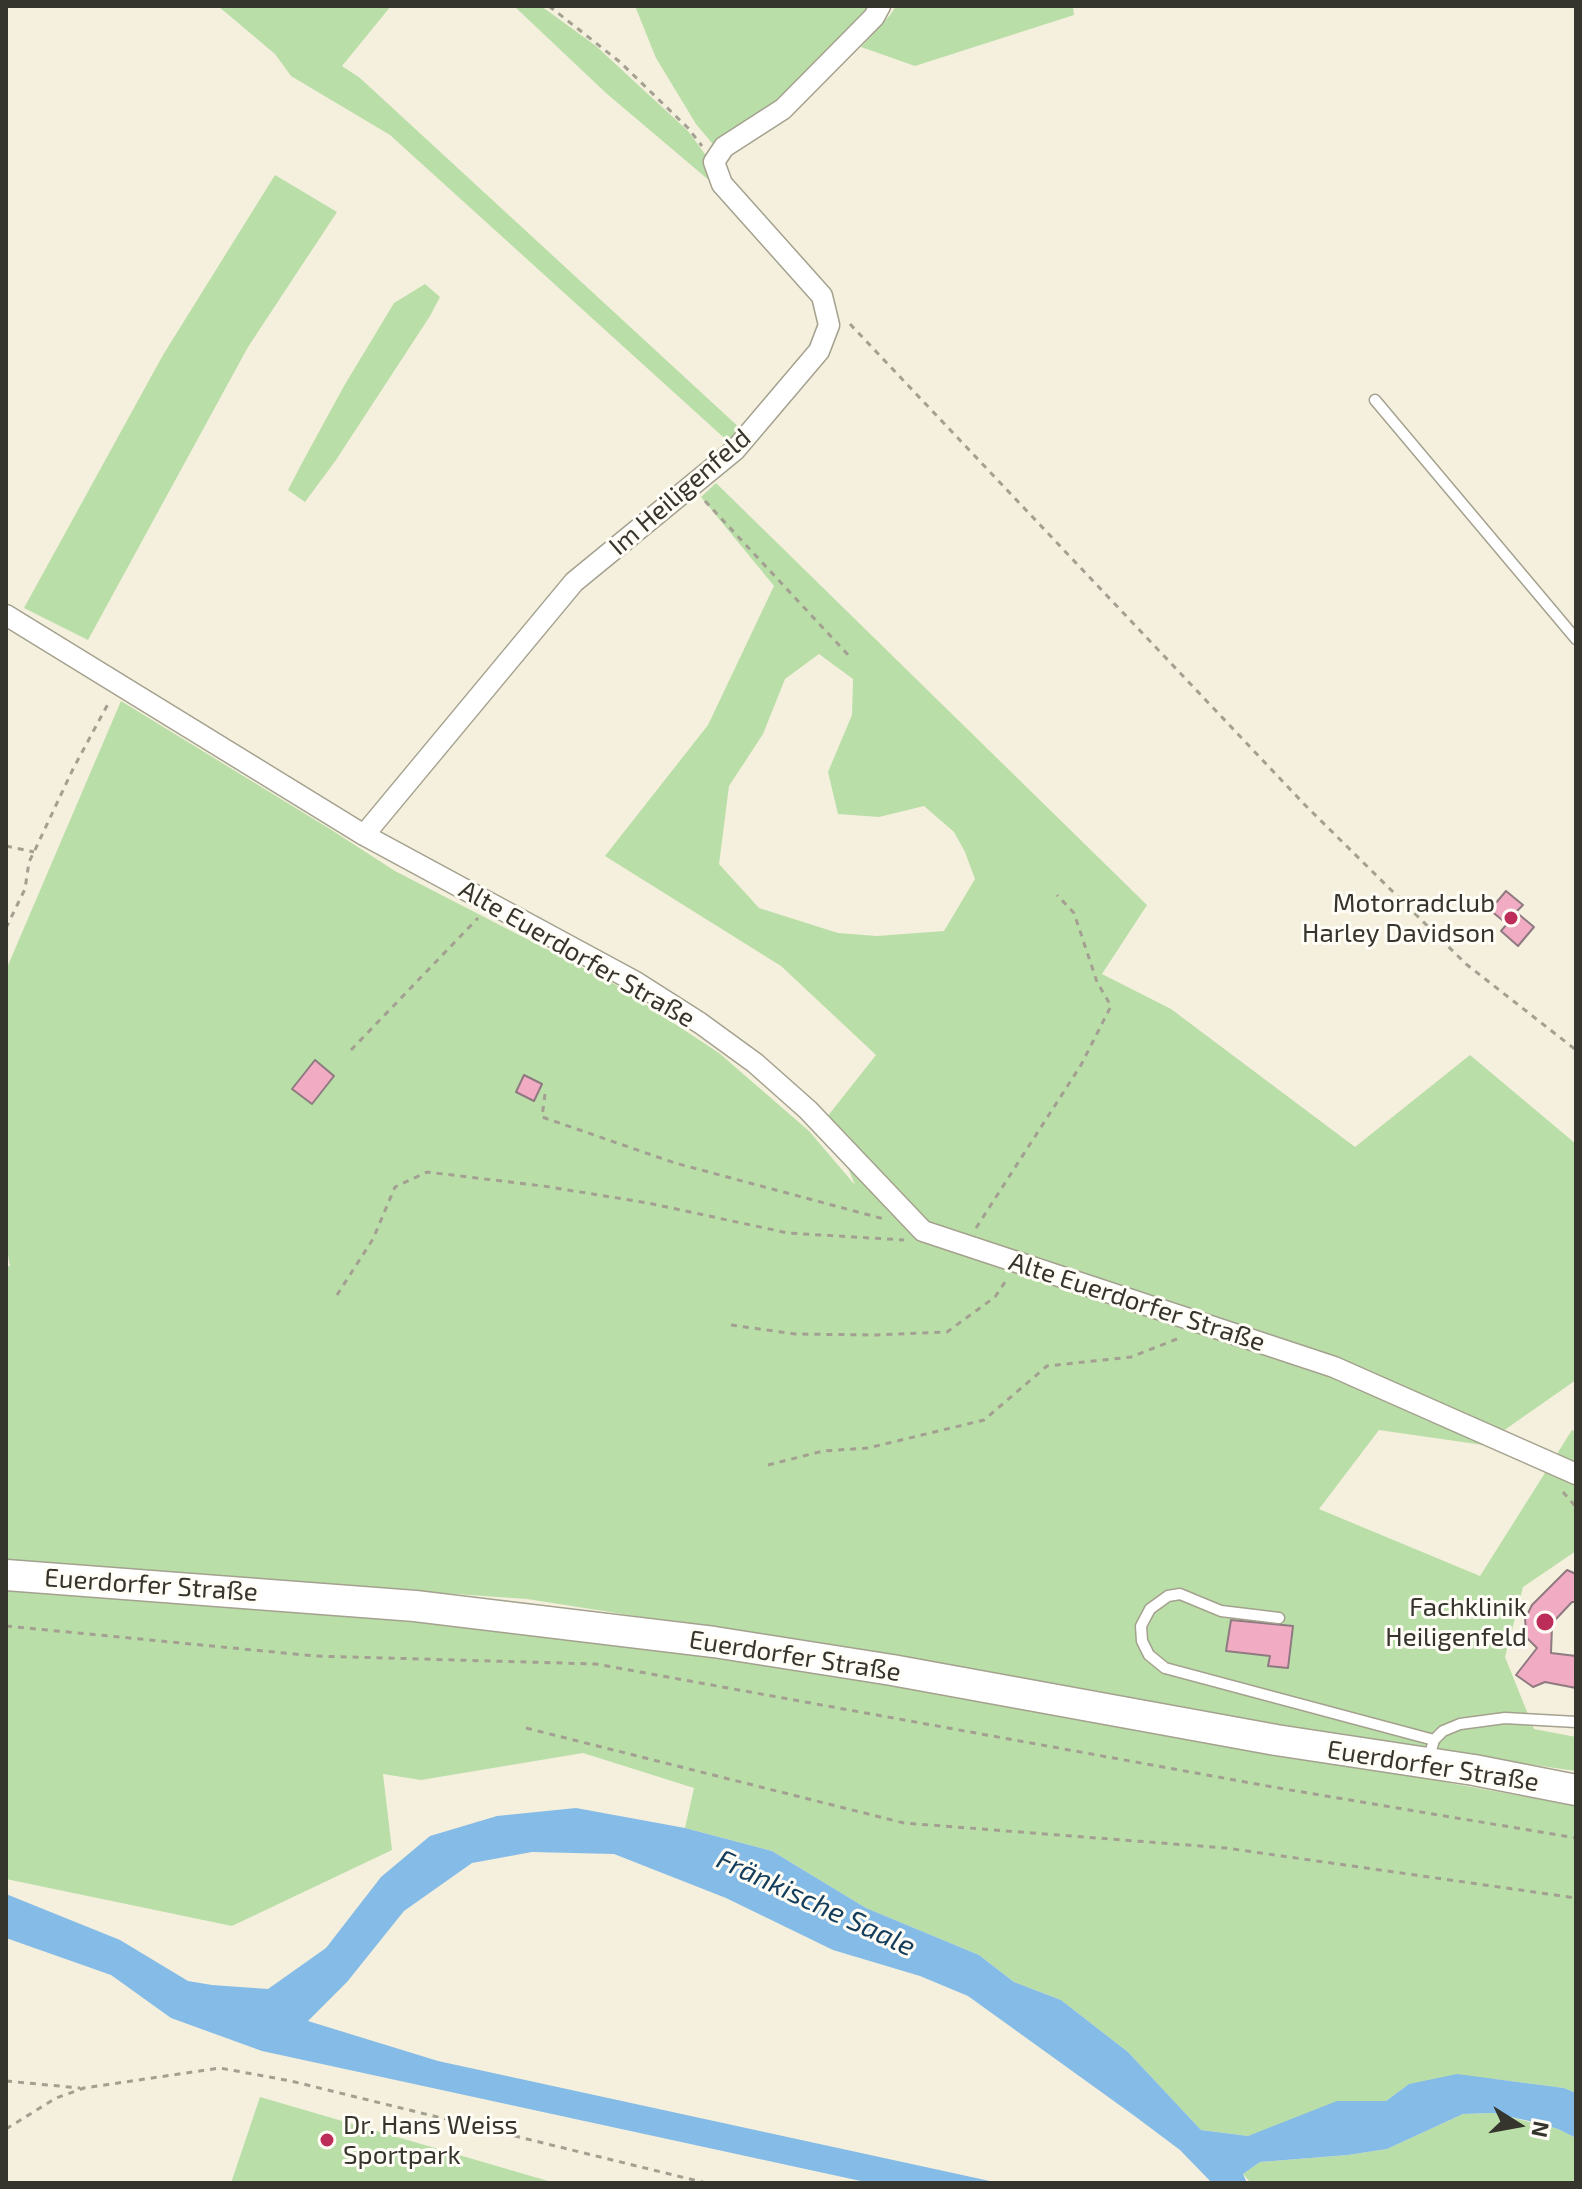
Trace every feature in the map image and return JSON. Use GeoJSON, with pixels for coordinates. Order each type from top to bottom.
{"type":"FeatureCollection","features":[{"type":"Feature","properties":{"kind":"main road","name":"Euerdorfer Straße"},"geometry":{"type":"LineString","coordinates":[[6,1575],[415,1606],[714,1642],[892,1670],[1276,1740],[1431,1752],[1576,1790]]}},
{"type":"Feature","properties":{"kind":"street"},"geometry":{"type":"LineString","coordinates":[[714,162],[724,147],[783,109],[874,17],[880,6]]}},
{"type":"Feature","properties":{"kind":"street","name":"Im Heiligenfeld"},"geometry":{"type":"LineString","coordinates":[[364,835],[574,582],[735,450],[819,351],[829,325],[822,296],[722,184],[714,162]]}},
{"type":"Feature","properties":{"kind":"street","name":"Alte Euerdorfer Straße"},"geometry":{"type":"LineString","coordinates":[[6,615],[364,835],[634,981],[755,1063],[808,1110],[923,1231],[1334,1367],[1576,1474]]}},
{"type":"Feature","properties":{"kind":"lane"},"geometry":{"type":"LineString","coordinates":[[1375,400],[1576,639]]}},
{"type":"Feature","properties":{"kind":"lane"},"geometry":{"type":"LineString","coordinates":[[1279,1618],[1221,1611],[1180,1594],[1168,1596],[1150,1609],[1141,1626],[1142,1641],[1149,1655],[1165,1668],[1431,1752],[1443,1731],[1460,1724],[1505,1718],[1576,1722]]}},
{"type":"Feature","properties":{"kind":"path"},"geometry":{"type":"LineString","coordinates":[[549,6],[620,62],[688,128],[714,162]]}},
{"type":"Feature","properties":{"kind":"path"},"geometry":{"type":"LineString","coordinates":[[850,325],[1316,816],[1466,964],[1576,1050]]}},
{"type":"Feature","properties":{"kind":"path"},"geometry":{"type":"LineString","coordinates":[[692,486],[804,611],[851,658]]}},
{"type":"Feature","properties":{"kind":"path"},"geometry":{"type":"LineString","coordinates":[[6,928],[25,889],[34,852],[73,769],[119,684]]}},
{"type":"Feature","properties":{"kind":"path"},"geometry":{"type":"LineString","coordinates":[[6,846],[34,852]]}},
{"type":"Feature","properties":{"kind":"path"},"geometry":{"type":"LineString","coordinates":[[966,1245],[1081,1065],[1111,1006],[1097,982],[1074,913],[1057,895]]}},
{"type":"Feature","properties":{"kind":"path"},"geometry":{"type":"LineString","coordinates":[[351,1050],[491,904]]}},
{"type":"Feature","properties":{"kind":"path"},"geometry":{"type":"LineString","coordinates":[[545,1094],[542,1117],[675,1163],[852,1209],[923,1231]]}},
{"type":"Feature","properties":{"kind":"path"},"geometry":{"type":"LineString","coordinates":[[337,1295],[373,1239],[395,1187],[427,1172],[648,1203],[788,1233],[904,1240],[923,1231]]}},
{"type":"Feature","properties":{"kind":"path"},"geometry":{"type":"LineString","coordinates":[[731,1325],[795,1334],[947,1332],[995,1297],[1017,1262]]}},
{"type":"Feature","properties":{"kind":"path"},"geometry":{"type":"LineString","coordinates":[[768,1465],[823,1451],[868,1448],[984,1420],[1047,1366],[1131,1357],[1181,1339],[1190,1319]]}},
{"type":"Feature","properties":{"kind":"path"},"geometry":{"type":"LineString","coordinates":[[6,1626],[315,1656],[596,1664],[1284,1789],[1576,1838]]}},
{"type":"Feature","properties":{"kind":"path"},"geometry":{"type":"LineString","coordinates":[[526,1728],[904,1823],[1226,1848],[1576,1898]]}},
{"type":"Feature","properties":{"kind":"path"},"geometry":{"type":"LineString","coordinates":[[6,2129],[56,2098],[84,2088],[220,2068],[291,2081],[706,2183]]}},
{"type":"Feature","properties":{"kind":"path"},"geometry":{"type":"LineString","coordinates":[[6,2081],[84,2088]]}},
{"type":"Feature","properties":{"kind":"green space"},"geometry":{"type":"Polygon","coordinates":[[[218,6],[391,6],[342,66],[360,78],[742,430],[732,445],[390,135],[291,76],[275,54],[218,6]]]}},
{"type":"Feature","properties":{"kind":"green space"},"geometry":{"type":"Polygon","coordinates":[[[514,6],[541,6],[596,46],[688,131],[710,161],[711,182],[606,93],[514,6]]]}},
{"type":"Feature","properties":{"kind":"green space"},"geometry":{"type":"Polygon","coordinates":[[[635,6],[873,6],[793,93],[717,149],[696,124],[656,58],[635,6]]]}},
{"type":"Feature","properties":{"kind":"green space"},"geometry":{"type":"Polygon","coordinates":[[[896,6],[1073,6],[1074,15],[915,66],[861,47],[896,6]]]}},
{"type":"Feature","properties":{"kind":"green space"},"geometry":{"type":"Polygon","coordinates":[[[275,175],[337,212],[248,347],[88,640],[24,608],[163,355],[275,175]]]}},
{"type":"Feature","properties":{"kind":"green space"},"geometry":{"type":"Polygon","coordinates":[[[425,284],[440,297],[430,316],[305,502],[288,490],[344,386],[394,303],[425,284]]]}},
{"type":"Feature","properties":{"kind":"green space"},"geometry":{"type":"Polygon","coordinates":[[[716,483],[1147,905],[1102,974],[1171,1009],[1355,1147],[1470,1055],[1576,1144],[1576,1380],[1483,1445],[1379,1430],[1319,1509],[1480,1576],[1572,1430],[1576,1432],[1576,1551],[1523,1587],[1505,1657],[1534,1729],[1576,1737],[1576,1771],[1352,1739],[967,1668],[527,1599],[6,1563],[6,1267],[10,1266],[6,1244],[6,970],[121,701],[395,871],[616,985],[719,1053],[809,1131],[855,1185],[827,1117],[876,1055],[781,966],[605,856],[708,725],[774,586],[701,497],[716,483]],[[819,654],[785,679],[763,734],[729,786],[719,864],[759,908],[838,933],[877,936],[944,931],[975,879],[954,832],[924,806],[879,817],[838,814],[828,772],[852,715],[853,679],[819,654]]]}},
{"type":"Feature","properties":{"kind":"green space"},"geometry":{"type":"Polygon","coordinates":[[[6,1586],[488,1627],[916,1686],[1576,1806],[1576,2093],[1564,2088],[1495,2079],[1409,2084],[1386,2101],[1248,2136],[1201,2130],[1128,2052],[1061,2000],[1014,1982],[979,1955],[866,1908],[772,1851],[685,1828],[694,1788],[583,1753],[421,1780],[383,1774],[392,1850],[232,1926],[6,1879],[6,1586]]]}},
{"type":"Feature","properties":{"kind":"green space","name":"Dr. Hans Weiss Sportpark"},"geometry":{"type":"Polygon","coordinates":[[[260,2097],[555,2183],[231,2183],[260,2097]]]}},
{"type":"Feature","properties":{"kind":"green space"},"geometry":{"type":"Polygon","coordinates":[[[1493,2113],[1558,2129],[1576,2138],[1576,2183],[1251,2183],[1243,2174],[1260,2162],[1387,2149],[1463,2114],[1493,2113]]]}},
{"type":"Feature","properties":{"kind":"water","name":"Fränkische Saale"},"geometry":{"type":"Polygon","coordinates":[[[576,1808],[685,1828],[772,1851],[866,1908],[979,1955],[1014,1982],[1061,2000],[1128,2052],[1201,2130],[1248,2136],[1337,2101],[1386,2101],[1409,2084],[1457,2074],[1564,2088],[1576,2093],[1576,2138],[1558,2129],[1493,2113],[1463,2114],[1387,2149],[1260,2162],[1243,2174],[1247,2183],[1212,2183],[1180,2150],[968,1996],[920,1976],[833,1950],[726,1898],[614,1854],[532,1852],[472,1863],[404,1911],[347,1982],[308,2021],[438,2061],[999,2183],[870,2183],[262,2051],[171,2018],[111,1975],[6,1938],[6,1894],[120,1940],[188,1981],[268,1989],[326,1948],[381,1877],[430,1836],[497,1816],[576,1808]]]}},
{"type":"Feature","properties":{"kind":"building","name":"Motorradclub Harley Davidson"},"geometry":{"type":"Polygon","coordinates":[[[1506,891],[1523,905],[1516,912],[1534,927],[1518,946],[1501,931],[1507,924],[1490,910],[1506,891]]]}},
{"type":"Feature","properties":{"kind":"building"},"geometry":{"type":"Polygon","coordinates":[[[315,1060],[334,1076],[312,1104],[292,1089],[315,1060]]]}},
{"type":"Feature","properties":{"kind":"building"},"geometry":{"type":"Polygon","coordinates":[[[524,1075],[542,1084],[534,1101],[516,1092],[524,1075]]]}},
{"type":"Feature","properties":{"kind":"building"},"geometry":{"type":"Polygon","coordinates":[[[1567,1570],[1576,1574],[1576,1602],[1572,1602],[1552,1626],[1551,1653],[1576,1656],[1576,1688],[1545,1682],[1533,1687],[1516,1675],[1537,1648],[1527,1638],[1525,1619],[1532,1605],[1567,1570]]]}},
{"type":"Feature","properties":{"kind":"building"},"geometry":{"type":"Polygon","coordinates":[[[1231,1620],[1293,1626],[1288,1668],[1268,1666],[1270,1656],[1226,1651],[1231,1620]]]}},
{"type":"Feature","properties":{"kind":"place","name":"Motorradclub Harley Davidson"},"geometry":{"type":"Point","coordinates":[1511,918]}},
{"type":"Feature","properties":{"kind":"place","name":"Fachklinik Heiligenfeld"},"geometry":{"type":"Point","coordinates":[1545,1622]}},
{"type":"Feature","properties":{"kind":"place","name":"Dr. Hans Weiss Sportpark"},"geometry":{"type":"Point","coordinates":[327,2140]}}]}
